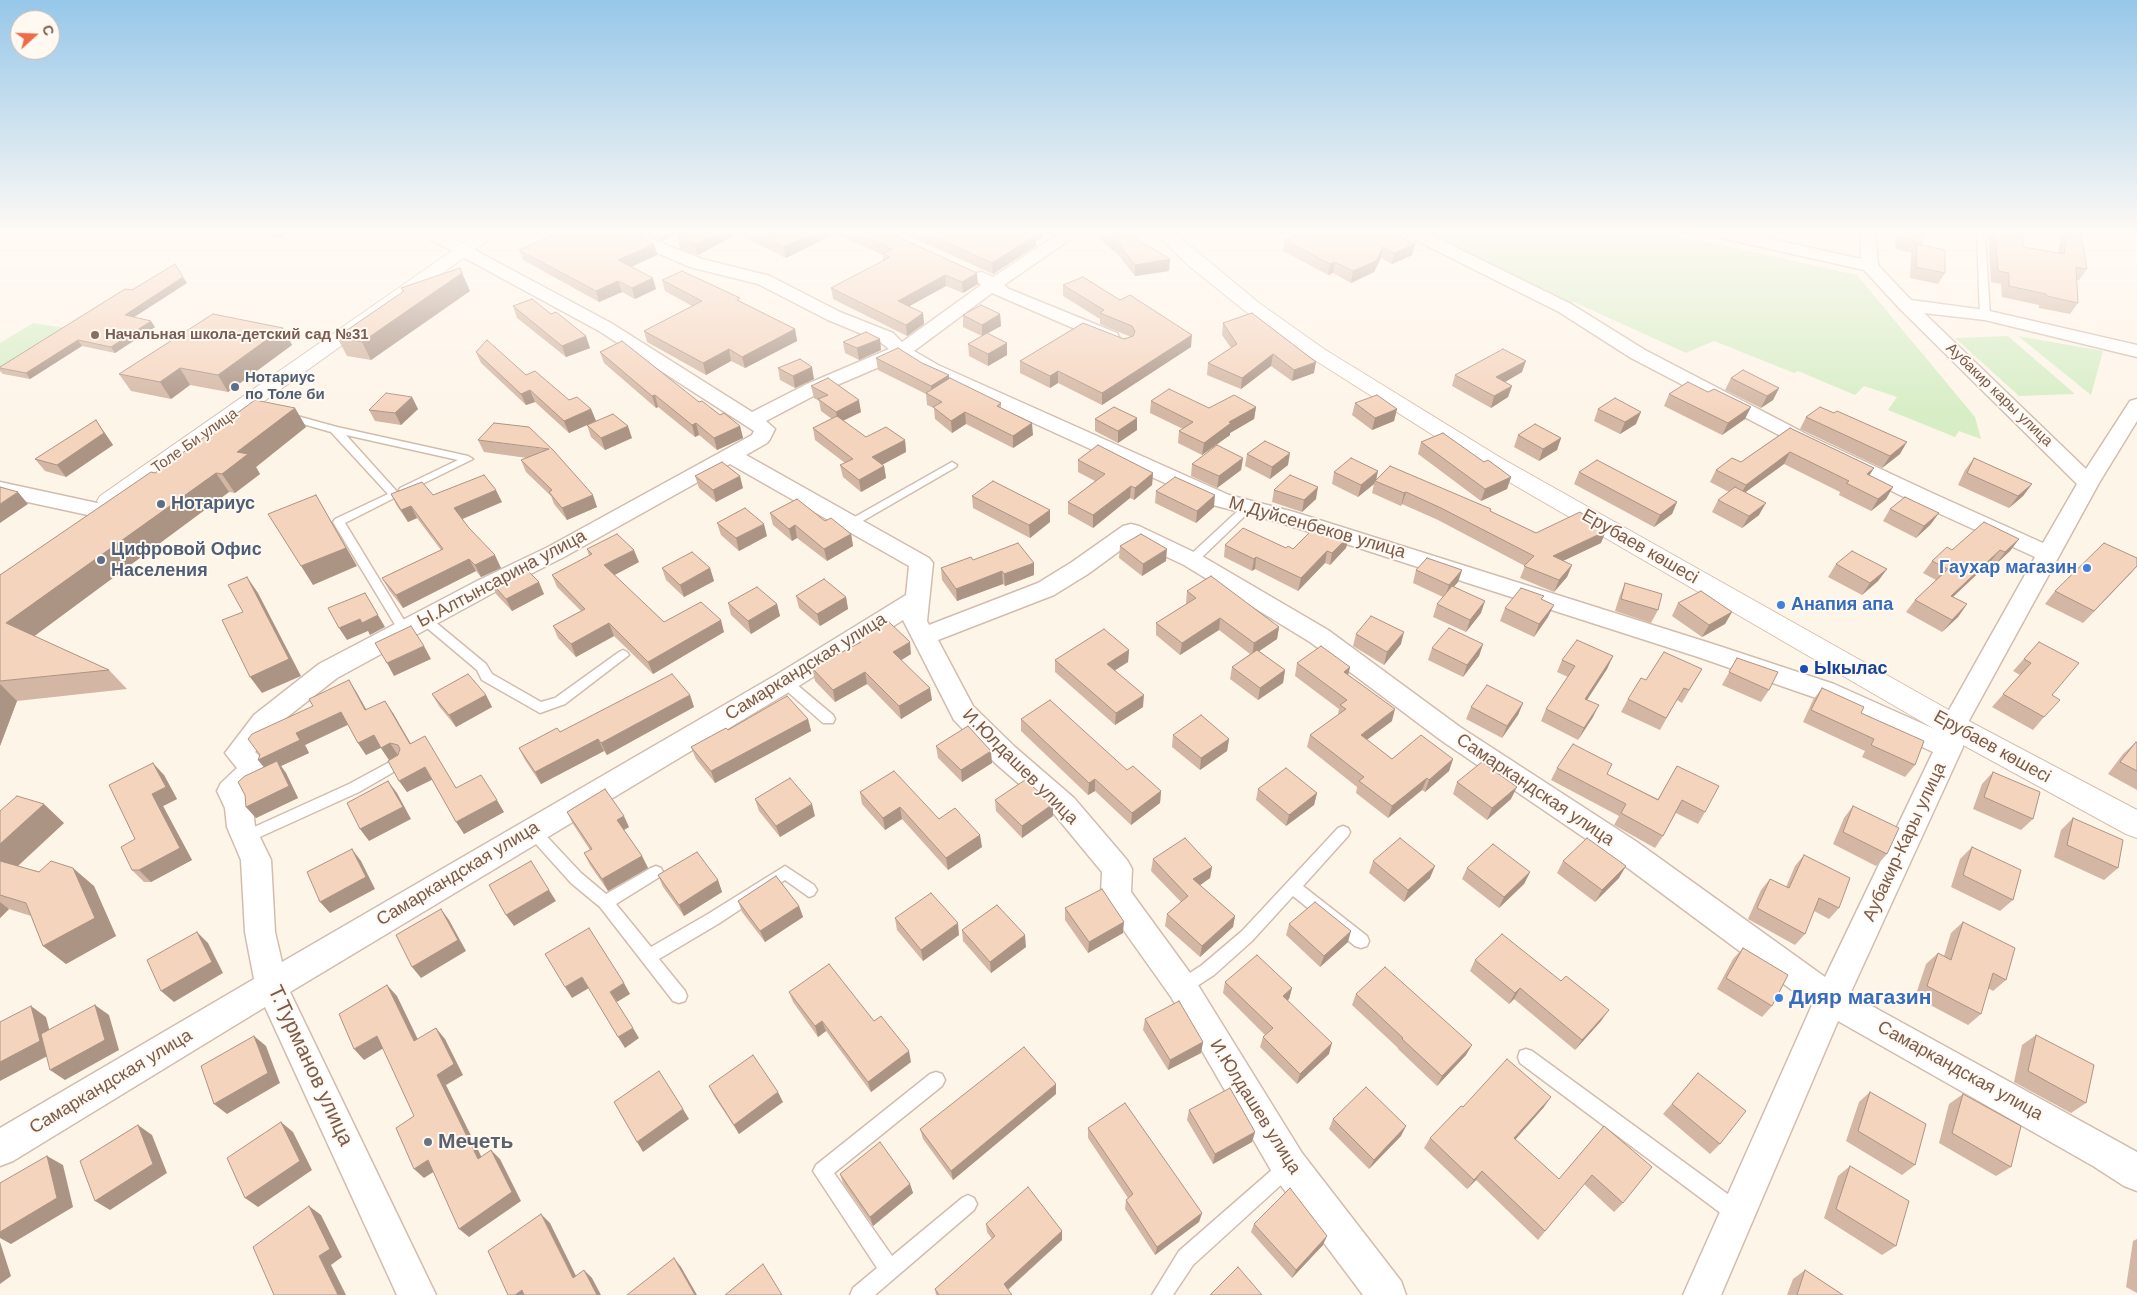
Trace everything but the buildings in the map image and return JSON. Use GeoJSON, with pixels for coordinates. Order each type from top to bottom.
{"type":"FeatureCollection","features":[{"type":"Feature","properties":{"kind":"main road","name":"Толе Би улица"},"geometry":{"type":"LineString","coordinates":[[72,527],[252,406],[404,294]]}},
{"type":"Feature","properties":{"kind":"main road","name":"Ерубаев көшесі"},"geometry":{"type":"LineString","coordinates":[[1236,294],[1334,364],[1493,462],[1951,737],[2137,825]]}},
{"type":"Feature","properties":{"kind":"street"},"geometry":{"type":"LineString","coordinates":[[546,294],[605,327],[766,429],[760,439],[730,455]]}},
{"type":"Feature","properties":{"kind":"street","name":"М.Дуйсенбеков улица"},"geometry":{"type":"LineString","coordinates":[[792,294],[834,316],[886,337],[901,351],[931,369],[1221,500],[1286,517],[1419,558],[1825,691],[1951,737]]}},
{"type":"Feature","properties":{"kind":"street"},"geometry":{"type":"LineString","coordinates":[[752,420],[814,388],[901,351],[981,294]]}},
{"type":"Feature","properties":{"kind":"street"},"geometry":{"type":"LineString","coordinates":[[1006,294],[1124,344]]}},
{"type":"Feature","properties":{"kind":"street"},"geometry":{"type":"LineString","coordinates":[[1538,294],[1565,308],[1646,358],[1805,440],[1924,498],[2049,554]]}},
{"type":"Feature","properties":{"kind":"street","name":"Аубакир кары улица"},"geometry":{"type":"LineString","coordinates":[[1896,294],[2088,482]]}},
{"type":"Feature","properties":{"kind":"street"},"geometry":{"type":"LineString","coordinates":[[1906,305],[1985,316],[2137,351]]}},
{"type":"Feature","properties":{"kind":"street","name":"Аубакир-Кары улица"},"geometry":{"type":"LineString","coordinates":[[1702,1295],[1831,1000],[1951,737],[2088,482],[2137,405]]}},
{"type":"Feature","properties":{"kind":"street","name":"И.Юлдашев улица"},"geometry":{"type":"LineString","coordinates":[[730,455],[921,563],[916,600],[916,621],[963,713],[1005,754],[1064,806],[1117,870],[1116,895],[1182,987],[1289,1166],[1387,1295]]}},
{"type":"Feature","properties":{"kind":"street","name":"Ы.Алтынсарина улица"},"geometry":{"type":"LineString","coordinates":[[239,753],[263,722],[328,670],[556,552],[730,455]]}},
{"type":"Feature","properties":{"kind":"street"},"geometry":{"type":"LineString","coordinates":[[0,489],[97,510]]}},
{"type":"Feature","properties":{"kind":"street","name":"Самаркандская улица"},"geometry":{"type":"LineString","coordinates":[[924,636],[1046,589],[1080,568],[1131,531],[1192,560],[1319,636],[1451,734],[1627,851],[1831,1000],[2106,1153],[2137,1173]]}},
{"type":"Feature","properties":{"kind":"street","name":"Самаркандская улица"},"geometry":{"type":"LineString","coordinates":[[0,1148],[532,830],[785,682],[916,600]]}},
{"type":"Feature","properties":{"kind":"street","name":"Т.Турманов улица"},"geometry":{"type":"LineString","coordinates":[[239,753],[254,768],[231,791],[239,808],[241,827],[256,860],[260,932],[271,986],[417,1295]]}},
{"type":"Feature","properties":{"kind":"lane"},"geometry":{"type":"LineString","coordinates":[[1984,294],[1985,316]]}},
{"type":"Feature","properties":{"kind":"lane"},"geometry":{"type":"LineString","coordinates":[[275,413],[335,430],[468,459],[339,522],[414,625],[482,668],[487,677],[540,708],[560,701],[623,655]]}},
{"type":"Feature","properties":{"kind":"lane"},"geometry":{"type":"LineString","coordinates":[[335,430],[395,495]]}},
{"type":"Feature","properties":{"kind":"lane"},"geometry":{"type":"LineString","coordinates":[[850,523],[952,465]]}},
{"type":"Feature","properties":{"kind":"lane"},"geometry":{"type":"LineString","coordinates":[[1192,560],[1248,507]]}},
{"type":"Feature","properties":{"kind":"lane"},"geometry":{"type":"LineString","coordinates":[[785,682],[828,719]]}},
{"type":"Feature","properties":{"kind":"lane"},"geometry":{"type":"LineString","coordinates":[[246,838],[354,788],[400,762]]}},
{"type":"Feature","properties":{"kind":"lane"},"geometry":{"type":"LineString","coordinates":[[532,830],[576,878],[605,902],[679,996]]}},
{"type":"Feature","properties":{"kind":"lane"},"geometry":{"type":"LineString","coordinates":[[1182,987],[1208,970],[1247,936],[1342,832]]}},
{"type":"Feature","properties":{"kind":"lane"},"geometry":{"type":"LineString","coordinates":[[605,902],[656,872]]}},
{"type":"Feature","properties":{"kind":"lane"},"geometry":{"type":"LineString","coordinates":[[649,956],[713,919],[785,872],[809,890]]}},
{"type":"Feature","properties":{"kind":"lane"},"geometry":{"type":"LineString","coordinates":[[1293,887],[1361,941]]}},
{"type":"Feature","properties":{"kind":"lane"},"geometry":{"type":"LineString","coordinates":[[1526,1057],[1738,1214]]}},
{"type":"Feature","properties":{"kind":"lane"},"geometry":{"type":"LineString","coordinates":[[890,1270],[822,1170],[936,1080]]}},
{"type":"Feature","properties":{"kind":"lane"},"geometry":{"type":"LineString","coordinates":[[1162,1295],[1186,1258],[1289,1166]]}},
{"type":"Feature","properties":{"kind":"lane"},"geometry":{"type":"LineString","coordinates":[[860,1295],[968,1204]]}},
{"type":"Feature","properties":{"kind":"green space"},"geometry":{"type":"Polygon","coordinates":[[[1554,294],[1873,294],[1975,417],[1981,439],[1959,431],[1955,437],[1888,410],[1897,397],[1864,386],[1855,395],[1798,371],[1794,373],[1714,341],[1686,353],[1574,302],[1571,303],[1554,294]]]}},
{"type":"Feature","properties":{"kind":"green space"},"geometry":{"type":"Polygon","coordinates":[[[33,323],[66,328],[0,369],[0,343],[33,323]]]}},
{"type":"Feature","properties":{"kind":"green space"},"geometry":{"type":"Polygon","coordinates":[[[2008,336],[2075,394],[2019,396],[1955,338],[2008,336]]]}},
{"type":"Feature","properties":{"kind":"green space"},"geometry":{"type":"Polygon","coordinates":[[[2018,336],[2103,351],[2091,395],[2018,336]]]}},
{"type":"Feature","properties":{"kind":"place","name":"Начальная школа-детский сад №31"},"geometry":{"type":"Point","coordinates":[95,335]}},
{"type":"Feature","properties":{"kind":"place","name":"Нотариус по Толе би"},"geometry":{"type":"Point","coordinates":[235,387]}},
{"type":"Feature","properties":{"kind":"place","name":"Нотариус"},"geometry":{"type":"Point","coordinates":[161,504]}},
{"type":"Feature","properties":{"kind":"place","name":"Цифровой Офис Населения"},"geometry":{"type":"Point","coordinates":[101,560]}},
{"type":"Feature","properties":{"kind":"place","name":"Гаухар магазин"},"geometry":{"type":"Point","coordinates":[2087,568]}},
{"type":"Feature","properties":{"kind":"place","name":"Анапия апа"},"geometry":{"type":"Point","coordinates":[1781,605]}},
{"type":"Feature","properties":{"kind":"place","name":"Ыкылас"},"geometry":{"type":"Point","coordinates":[1804,669]}},
{"type":"Feature","properties":{"kind":"place","name":"Дияр магазин"},"geometry":{"type":"Point","coordinates":[1779,998]}},
{"type":"Feature","properties":{"kind":"place","name":"Мечеть"},"geometry":{"type":"Point","coordinates":[428,1142]}}]}
